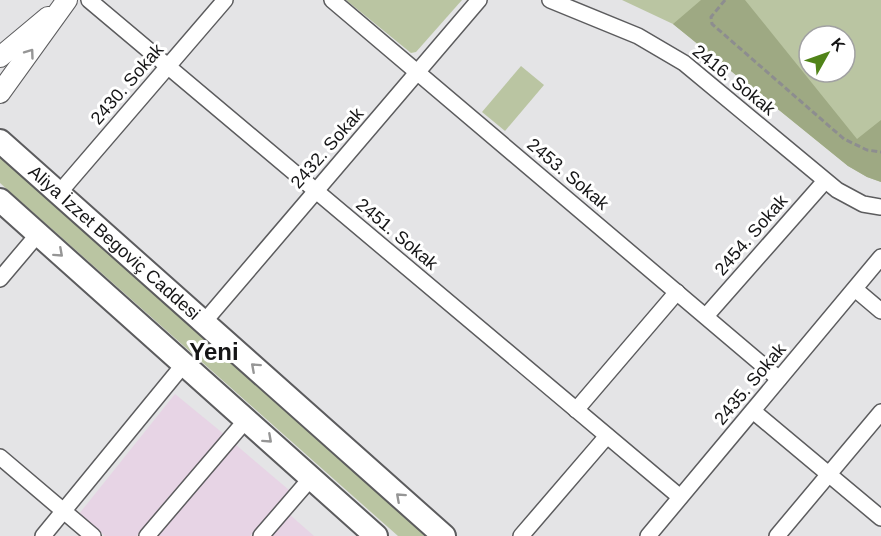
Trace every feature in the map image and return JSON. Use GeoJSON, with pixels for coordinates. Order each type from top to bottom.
{"type":"FeatureCollection","features":[{"type":"Feature","properties":{"kind":"main road","name":"Aliya İzzet Begoviç Caddesi"},"geometry":{"type":"LineString","coordinates":[[0,141],[444,536]]}},
{"type":"Feature","properties":{"kind":"main road"},"geometry":{"type":"LineString","coordinates":[[0,200],[311,478],[364,532]]}},
{"type":"Feature","properties":{"kind":"street","name":"2451. Sokak"},"geometry":{"type":"LineString","coordinates":[[89,0],[680,498]]}},
{"type":"Feature","properties":{"kind":"street","name":"2430. Sokak"},"geometry":{"type":"LineString","coordinates":[[59,193],[225,0]]}},
{"type":"Feature","properties":{"kind":"street","name":"2453. Sokak"},"geometry":{"type":"LineString","coordinates":[[332,0],[779,379]]}},
{"type":"Feature","properties":{"kind":"street","name":"2432. Sokak"},"geometry":{"type":"LineString","coordinates":[[204,322],[479,0]]}},
{"type":"Feature","properties":{"kind":"street","name":"2416. Sokak"},"geometry":{"type":"LineString","coordinates":[[550,0],[638,36],[684,63],[825,181],[850,198],[863,204],[881,207]]}},
{"type":"Feature","properties":{"kind":"street"},"geometry":{"type":"LineString","coordinates":[[0,57],[62,5]]}},
{"type":"Feature","properties":{"kind":"street"},"geometry":{"type":"LineString","coordinates":[[0,93],[62,5]]}},
{"type":"Feature","properties":{"kind":"street","name":"2454. Sokak"},"geometry":{"type":"LineString","coordinates":[[706,316],[825,181]]}},
{"type":"Feature","properties":{"kind":"street"},"geometry":{"type":"LineString","coordinates":[[0,279],[38,234]]}},
{"type":"Feature","properties":{"kind":"street","name":"2435. Sokak"},"geometry":{"type":"LineString","coordinates":[[650,535],[881,257]]}},
{"type":"Feature","properties":{"kind":"street"},"geometry":{"type":"LineString","coordinates":[[855,289],[881,311]]}},
{"type":"Feature","properties":{"kind":"street"},"geometry":{"type":"LineString","coordinates":[[576,411],[677,292]]}},
{"type":"Feature","properties":{"kind":"street"},"geometry":{"type":"LineString","coordinates":[[43,536],[184,364]]}},
{"type":"Feature","properties":{"kind":"street"},"geometry":{"type":"LineString","coordinates":[[753,411],[881,518]]}},
{"type":"Feature","properties":{"kind":"street"},"geometry":{"type":"LineString","coordinates":[[777,536],[881,412]]}},
{"type":"Feature","properties":{"kind":"street"},"geometry":{"type":"LineString","coordinates":[[147,536],[246,420]]}},
{"type":"Feature","properties":{"kind":"street"},"geometry":{"type":"LineString","coordinates":[[521,536],[607,436]]}},
{"type":"Feature","properties":{"kind":"street"},"geometry":{"type":"LineString","coordinates":[[0,457],[93,536]]}},
{"type":"Feature","properties":{"kind":"street"},"geometry":{"type":"LineString","coordinates":[[261,536],[311,478]]}},
{"type":"Feature","properties":{"kind":"path"},"geometry":{"type":"LineString","coordinates":[[725,0],[711,16],[712,24],[844,139],[867,150],[881,152]]}},
{"type":"Feature","properties":{"kind":"shaded area"},"geometry":{"type":"Polygon","coordinates":[[[175,394],[225,435],[137,536],[105,536],[79,514],[175,394]]]}},
{"type":"Feature","properties":{"kind":"shaded area"},"geometry":{"type":"Polygon","coordinates":[[[235,444],[289,490],[250,536],[157,536],[235,444]]]}},
{"type":"Feature","properties":{"kind":"shaded area"},"geometry":{"type":"Polygon","coordinates":[[[289,514],[314,536],[270,536],[289,514]]]}},
{"type":"Feature","properties":{"kind":"green space"},"geometry":{"type":"Polygon","coordinates":[[[346,0],[462,0],[416,52],[411,53],[346,0]]]}},
{"type":"Feature","properties":{"kind":"green space"},"geometry":{"type":"Polygon","coordinates":[[[622,0],[881,0],[881,182],[848,166],[673,24],[622,0]]]}},
{"type":"Feature","properties":{"kind":"green space"},"geometry":{"type":"Polygon","coordinates":[[[701,0],[745,0],[797,65],[797,84],[813,84],[857,139],[881,120],[881,182],[848,166],[673,24],[701,0]]]}},
{"type":"Feature","properties":{"kind":"green space"},"geometry":{"type":"Polygon","coordinates":[[[521,66],[544,85],[505,131],[482,112],[521,66]]]}},
{"type":"Feature","properties":{"kind":"green space"},"geometry":{"type":"Polygon","coordinates":[[[0,157],[426,536],[398,536],[0,183],[0,157]]]}},
{"type":"Feature","properties":{"kind":"district","name":"Yeni"},"geometry":{"type":"Point","coordinates":[214,351]}}]}
